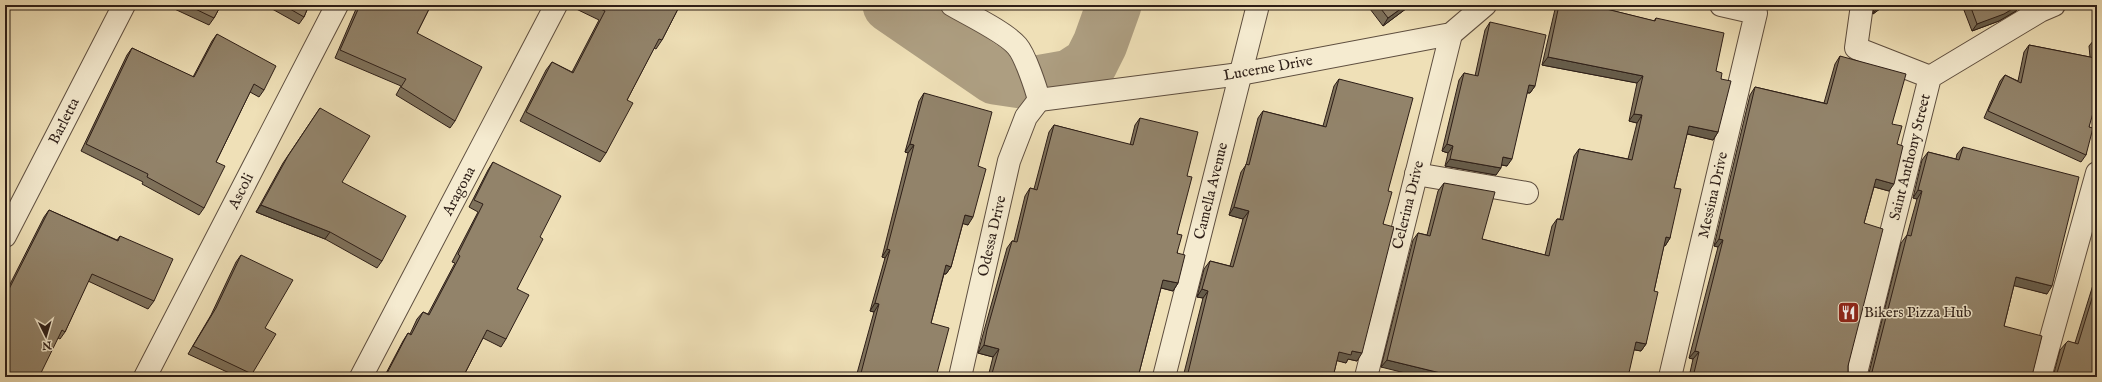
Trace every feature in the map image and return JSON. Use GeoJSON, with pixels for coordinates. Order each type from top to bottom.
{"type":"FeatureCollection","features":[{"type":"Feature","properties":{"kind":"street","name":"Barletta"},"geometry":{"type":"LineString","coordinates":[[5,236],[124,5]]}},
{"type":"Feature","properties":{"kind":"street","name":"Ascoli"},"geometry":{"type":"LineString","coordinates":[[145,377],[337,5]]}},
{"type":"Feature","properties":{"kind":"street","name":"Aragona"},"geometry":{"type":"LineString","coordinates":[[361,377],[556,5]]}},
{"type":"Feature","properties":{"kind":"street"},"geometry":{"type":"LineString","coordinates":[[952,5],[991,27],[1018,46],[1037,94]]}},
{"type":"Feature","properties":{"kind":"street","name":"Camella Avenue"},"geometry":{"type":"LineString","coordinates":[[1164,377],[1258,5]]}},
{"type":"Feature","properties":{"kind":"street","name":"Lucerne Drive"},"geometry":{"type":"LineString","coordinates":[[1037,94],[1240,74],[1451,34],[1485,5]]}},
{"type":"Feature","properties":{"kind":"street","name":"Messina Drive"},"geometry":{"type":"LineString","coordinates":[[1670,377],[1756,13],[1721,5]]}},
{"type":"Feature","properties":{"kind":"street"},"geometry":{"type":"LineString","coordinates":[[1862,5],[1856,48],[1930,76]]}},
{"type":"Feature","properties":{"kind":"street","name":"Saint Anthony Street"},"geometry":{"type":"LineString","coordinates":[[1855,377],[1930,76],[2040,11],[2054,5]]}},
{"type":"Feature","properties":{"kind":"street","name":"Celerina Drive"},"geometry":{"type":"LineString","coordinates":[[1366,377],[1451,34]]}},
{"type":"Feature","properties":{"kind":"street","name":"Odessa Drive"},"geometry":{"type":"LineString","coordinates":[[960,377],[1009,161],[1026,117],[1037,94]]}},
{"type":"Feature","properties":{"kind":"street"},"geometry":{"type":"LineString","coordinates":[[2040,377],[2097,173]]}},
{"type":"Feature","properties":{"kind":"street"},"geometry":{"type":"LineString","coordinates":[[1416,174],[1527,192]]}},
{"type":"Feature","properties":{"kind":"building"},"geometry":{"type":"Polygon","coordinates":[[[187,5],[221,5],[214,18],[187,5]]]}},
{"type":"Feature","properties":{"kind":"building"},"geometry":{"type":"Polygon","coordinates":[[[283,5],[309,5],[304,17],[283,5]]]}},
{"type":"Feature","properties":{"kind":"building"},"geometry":{"type":"Polygon","coordinates":[[[360,5],[431,5],[417,33],[482,67],[455,121],[401,87],[406,79],[340,50],[360,5]]]}},
{"type":"Feature","properties":{"kind":"building"},"geometry":{"type":"Polygon","coordinates":[[[592,5],[680,5],[662,40],[659,39],[627,100],[633,103],[606,153],[526,112],[552,62],[573,73],[605,11],[592,5]]]}},
{"type":"Feature","properties":{"kind":"building"},"geometry":{"type":"Polygon","coordinates":[[[1378,5],[1406,5],[1388,18],[1378,5]]]}},
{"type":"Feature","properties":{"kind":"building"},"geometry":{"type":"Polygon","coordinates":[[[1559,5],[1590,5],[1655,21],[1656,18],[1724,33],[1716,71],[1722,73],[1721,79],[1731,81],[1718,132],[1689,126],[1674,188],[1681,189],[1670,238],[1666,237],[1654,291],[1658,292],[1646,344],[1636,342],[1628,377],[1457,377],[1387,360],[1418,233],[1430,236],[1444,183],[1495,192],[1482,239],[1549,256],[1557,219],[1563,220],[1579,149],[1632,160],[1642,115],[1634,114],[1643,76],[1548,57],[1559,5]]]}},
{"type":"Feature","properties":{"kind":"building"},"geometry":{"type":"Polygon","coordinates":[[[1970,5],[2019,5],[2004,14],[1977,24],[1970,5]]]}},
{"type":"Feature","properties":{"kind":"building"},"geometry":{"type":"Polygon","coordinates":[[[1490,22],[1546,35],[1535,86],[1529,85],[1512,159],[1503,157],[1501,168],[1450,159],[1453,146],[1447,144],[1464,73],[1478,76],[1490,22]]]}},
{"type":"Feature","properties":{"kind":"building"},"geometry":{"type":"Polygon","coordinates":[[[217,34],[276,66],[264,90],[254,84],[216,162],[225,166],[204,208],[147,177],[148,174],[86,144],[132,48],[194,77],[217,34]]]}},
{"type":"Feature","properties":{"kind":"building"},"geometry":{"type":"Polygon","coordinates":[[[2094,40],[2097,40],[2097,99],[2089,127],[2093,128],[2086,155],[1988,111],[2005,75],[2021,83],[2029,45],[2095,58],[2094,40]]]}},
{"type":"Feature","properties":{"kind":"building"},"geometry":{"type":"Polygon","coordinates":[[[1840,56],[1906,74],[1892,124],[1902,126],[1897,144],[1903,146],[1894,184],[1876,179],[1864,223],[1883,229],[1848,366],[1848,373],[1851,377],[1693,377],[1699,352],[1695,351],[1723,240],[1719,239],[1755,87],[1827,104],[1840,56]]]}},
{"type":"Feature","properties":{"kind":"building"},"geometry":{"type":"Polygon","coordinates":[[[1339,79],[1413,98],[1388,191],[1392,192],[1383,224],[1394,227],[1362,353],[1352,351],[1351,355],[1339,352],[1333,377],[1187,377],[1208,291],[1202,289],[1210,261],[1233,267],[1249,211],[1234,207],[1246,164],[1249,165],[1263,111],[1326,127],[1339,79]]]}},
{"type":"Feature","properties":{"kind":"building"},"geometry":{"type":"Polygon","coordinates":[[[924,93],[992,112],[978,166],[986,169],[973,217],[965,215],[951,267],[946,265],[931,323],[949,328],[936,377],[860,377],[879,304],[875,303],[890,250],[887,249],[914,145],[910,144],[924,93]]]}},
{"type":"Feature","properties":{"kind":"building"},"geometry":{"type":"Polygon","coordinates":[[[320,108],[370,136],[342,182],[406,216],[382,261],[330,232],[261,205],[288,156],[320,108]]]}},
{"type":"Feature","properties":{"kind":"building"},"geometry":{"type":"Polygon","coordinates":[[[1140,118],[1198,132],[1187,176],[1192,177],[1177,234],[1182,235],[1177,253],[1185,255],[1178,283],[1163,280],[1138,377],[991,377],[999,349],[984,345],[987,330],[1012,241],[1017,242],[1030,188],[1037,190],[1054,125],[1133,145],[1140,118]]]}},
{"type":"Feature","properties":{"kind":"building"},"geometry":{"type":"Polygon","coordinates":[[[1963,147],[2079,177],[2052,286],[2016,277],[2004,326],[2042,336],[2033,372],[2036,377],[1870,377],[1907,235],[1911,236],[1922,191],[1918,190],[1928,152],[1959,160],[1963,147]]]}},
{"type":"Feature","properties":{"kind":"building"},"geometry":{"type":"Polygon","coordinates":[[[493,162],[561,196],[540,237],[543,239],[517,289],[529,295],[506,339],[487,330],[463,377],[385,377],[408,333],[411,335],[423,312],[429,315],[460,256],[458,254],[483,204],[474,200],[493,162]]]}},
{"type":"Feature","properties":{"kind":"building"},"geometry":{"type":"Polygon","coordinates":[[[49,210],[118,241],[120,236],[173,259],[154,301],[92,274],[65,332],[62,330],[39,377],[5,377],[5,297],[49,210]]]}},
{"type":"Feature","properties":{"kind":"building"},"geometry":{"type":"Polygon","coordinates":[[[241,255],[293,280],[265,328],[276,334],[252,374],[193,346],[216,308],[241,255]]]}},
{"type":"Feature","properties":{"kind":"building"},"geometry":{"type":"Polygon","coordinates":[[[2097,282],[2097,377],[2055,377],[2066,343],[2068,341],[2078,344],[2097,282]]]}},
{"type":"Feature","properties":{"kind":"waterway"},"geometry":{"type":"LineString","coordinates":[[890,5],[995,77],[1036,83],[1070,77],[1090,64],[1100,44],[1114,5]]}},
{"type":"Feature","properties":{"kind":"place","name":"Bikers Pizza Hub"},"geometry":{"type":"Point","coordinates":[1849,312]}}]}
